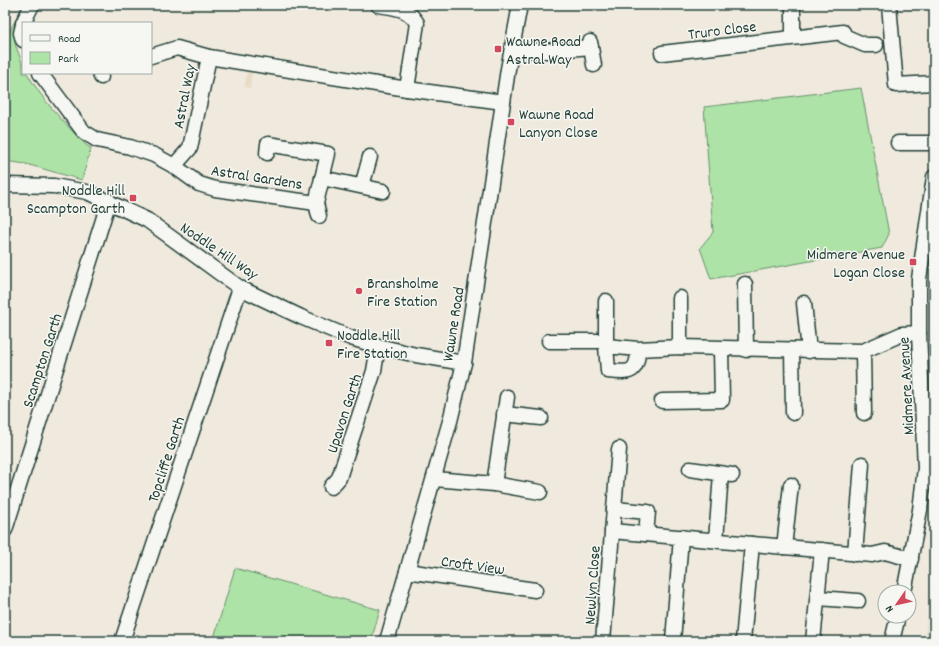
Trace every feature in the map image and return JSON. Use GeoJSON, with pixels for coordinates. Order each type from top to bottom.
{"type":"FeatureCollection","features":[{"type":"Feature","properties":{"kind":"street"},"geometry":{"type":"LineString","coordinates":[[24,22],[25,16],[32,5]]}},
{"type":"Feature","properties":{"kind":"street"},"geometry":{"type":"LineString","coordinates":[[378,5],[405,10],[411,14],[417,23],[407,89]]}},
{"type":"Feature","properties":{"kind":"street","name":"Wawne Road"},"geometry":{"type":"LineString","coordinates":[[387,641],[434,479],[464,363],[503,102],[520,5]]}},
{"type":"Feature","properties":{"kind":"street"},"geometry":{"type":"LineString","coordinates":[[793,5],[793,37]]}},
{"type":"Feature","properties":{"kind":"street"},"geometry":{"type":"LineString","coordinates":[[889,5],[896,85],[934,83]]}},
{"type":"Feature","properties":{"kind":"street","name":"Truro Close"},"geometry":{"type":"LineString","coordinates":[[662,53],[678,47],[843,33],[865,45],[876,45]]}},
{"type":"Feature","properties":{"kind":"street"},"geometry":{"type":"LineString","coordinates":[[512,49],[545,51],[591,44],[594,65]]}},
{"type":"Feature","properties":{"kind":"street"},"geometry":{"type":"LineString","coordinates":[[152,56],[177,48],[209,57]]}},
{"type":"Feature","properties":{"kind":"street","name":"Astral Way"},"geometry":{"type":"LineString","coordinates":[[174,166],[190,148],[209,57],[292,69],[407,89],[503,102]]}},
{"type":"Feature","properties":{"kind":"street"},"geometry":{"type":"LineString","coordinates":[[41,74],[84,132],[97,140],[130,147],[154,155],[174,166]]}},
{"type":"Feature","properties":{"kind":"street"},"geometry":{"type":"LineString","coordinates":[[898,143],[934,143]]}},
{"type":"Feature","properties":{"kind":"street","name":"Astral Gardens"},"geometry":{"type":"LineString","coordinates":[[174,166],[198,184],[215,189],[318,209],[322,178],[328,154],[268,144],[267,153]]}},
{"type":"Feature","properties":{"kind":"street"},"geometry":{"type":"LineString","coordinates":[[362,186],[370,157]]}},
{"type":"Feature","properties":{"kind":"street","name":"Midmere Avenue"},"geometry":{"type":"LineString","coordinates":[[905,584],[930,468],[919,333],[919,279],[934,177]]}},
{"type":"Feature","properties":{"kind":"street","name":"Astral Gardens"},"geometry":{"type":"LineString","coordinates":[[322,178],[383,191]]}},
{"type":"Feature","properties":{"kind":"street","name":"Noddle Hill Way"},"geometry":{"type":"LineString","coordinates":[[5,185],[54,186],[87,192],[147,220],[240,288],[351,338],[416,355],[464,363]]}},
{"type":"Feature","properties":{"kind":"street","name":"Scampton Garth"},"geometry":{"type":"LineString","coordinates":[[5,530],[109,201]]}},
{"type":"Feature","properties":{"kind":"street"},"geometry":{"type":"LineString","coordinates":[[745,284],[746,350]]}},
{"type":"Feature","properties":{"kind":"street","name":"Topcliffe Garth"},"geometry":{"type":"LineString","coordinates":[[122,641],[240,288]]}},
{"type":"Feature","properties":{"kind":"street"},"geometry":{"type":"LineString","coordinates":[[680,298],[680,347]]}},
{"type":"Feature","properties":{"kind":"street"},"geometry":{"type":"LineString","coordinates":[[606,301],[608,371],[627,373],[634,369],[638,361],[638,349]]}},
{"type":"Feature","properties":{"kind":"street"},"geometry":{"type":"LineString","coordinates":[[804,303],[809,351]]}},
{"type":"Feature","properties":{"kind":"street"},"geometry":{"type":"LineString","coordinates":[[549,341],[606,343],[638,349],[680,347],[746,350],[863,351],[902,334],[919,333]]}},
{"type":"Feature","properties":{"kind":"street","name":"Upavon Garth"},"geometry":{"type":"LineString","coordinates":[[332,487],[339,478],[374,371],[378,346]]}},
{"type":"Feature","properties":{"kind":"street"},"geometry":{"type":"LineString","coordinates":[[662,401],[722,400],[721,349]]}},
{"type":"Feature","properties":{"kind":"street"},"geometry":{"type":"LineString","coordinates":[[792,350],[793,413]]}},
{"type":"Feature","properties":{"kind":"street"},"geometry":{"type":"LineString","coordinates":[[863,351],[864,413]]}},
{"type":"Feature","properties":{"kind":"street"},"geometry":{"type":"LineString","coordinates":[[494,484],[507,397]]}},
{"type":"Feature","properties":{"kind":"street"},"geometry":{"type":"LineString","coordinates":[[504,414],[541,418]]}},
{"type":"Feature","properties":{"kind":"street","name":"Newlyn Close"},"geometry":{"type":"LineString","coordinates":[[603,641],[618,449]]}},
{"type":"Feature","properties":{"kind":"street"},"geometry":{"type":"LineString","coordinates":[[855,554],[862,464]]}},
{"type":"Feature","properties":{"kind":"street"},"geometry":{"type":"LineString","coordinates":[[690,470],[726,475],[716,540]]}},
{"type":"Feature","properties":{"kind":"street"},"geometry":{"type":"LineString","coordinates":[[434,479],[494,484],[540,492]]}},
{"type":"Feature","properties":{"kind":"street"},"geometry":{"type":"LineString","coordinates":[[784,547],[791,485]]}},
{"type":"Feature","properties":{"kind":"street"},"geometry":{"type":"LineString","coordinates":[[614,509],[648,512],[646,534]]}},
{"type":"Feature","properties":{"kind":"street","name":"Newlyn Close"},"geometry":{"type":"LineString","coordinates":[[612,531],[855,554],[872,555],[885,552],[910,559]]}},
{"type":"Feature","properties":{"kind":"street"},"geometry":{"type":"LineString","coordinates":[[673,641],[681,537]]}},
{"type":"Feature","properties":{"kind":"street"},"geometry":{"type":"LineString","coordinates":[[743,641],[752,544]]}},
{"type":"Feature","properties":{"kind":"street"},"geometry":{"type":"LineString","coordinates":[[813,641],[822,550]]}},
{"type":"Feature","properties":{"kind":"street","name":"Croft View"},"geometry":{"type":"LineString","coordinates":[[407,571],[535,590]]}},
{"type":"Feature","properties":{"kind":"street"},"geometry":{"type":"LineString","coordinates":[[818,598],[858,601]]}},
{"type":"Feature","properties":{"kind":"street"},"geometry":{"type":"LineString","coordinates":[[892,641],[896,624]]}},
{"type":"Feature","properties":{"kind":"shaded area"},"geometry":{"type":"Polygon","coordinates":[[[247,70],[252,70],[250,88],[245,87],[247,70]]]}},
{"type":"Feature","properties":{"kind":"shaded area"},"geometry":{"type":"Polygon","coordinates":[[[930,579],[934,579],[934,641],[925,641],[930,579]]]}},
{"type":"Feature","properties":{"kind":"green space"},"geometry":{"type":"Polygon","coordinates":[[[16,19],[15,44],[22,62],[22,74],[28,74],[54,111],[87,146],[91,148],[82,180],[26,164],[5,161],[5,41],[16,19]]]}},
{"type":"Feature","properties":{"kind":"green space"},"geometry":{"type":"Polygon","coordinates":[[[861,88],[889,234],[882,248],[711,279],[700,248],[713,232],[704,107],[861,88]]]}},
{"type":"Feature","properties":{"kind":"green space"},"geometry":{"type":"Polygon","coordinates":[[[235,568],[380,610],[371,641],[213,641],[235,568]]]}},
{"type":"Feature","properties":{"kind":"place","name":"Wawne Road Astral Way"},"geometry":{"type":"Point","coordinates":[498,49]}},
{"type":"Feature","properties":{"kind":"place","name":"Wawne Road Lanyon Close"},"geometry":{"type":"Point","coordinates":[511,122]}},
{"type":"Feature","properties":{"kind":"place","name":"Noddle Hill Scampton Garth"},"geometry":{"type":"Point","coordinates":[133,198]}},
{"type":"Feature","properties":{"kind":"place","name":"Midmere Avenue Logan Close"},"geometry":{"type":"Point","coordinates":[913,262]}},
{"type":"Feature","properties":{"kind":"place","name":"Bransholme Fire Station"},"geometry":{"type":"Point","coordinates":[359,291]}},
{"type":"Feature","properties":{"kind":"place","name":"Noddle Hill Fire Station"},"geometry":{"type":"Point","coordinates":[329,343]}}]}
